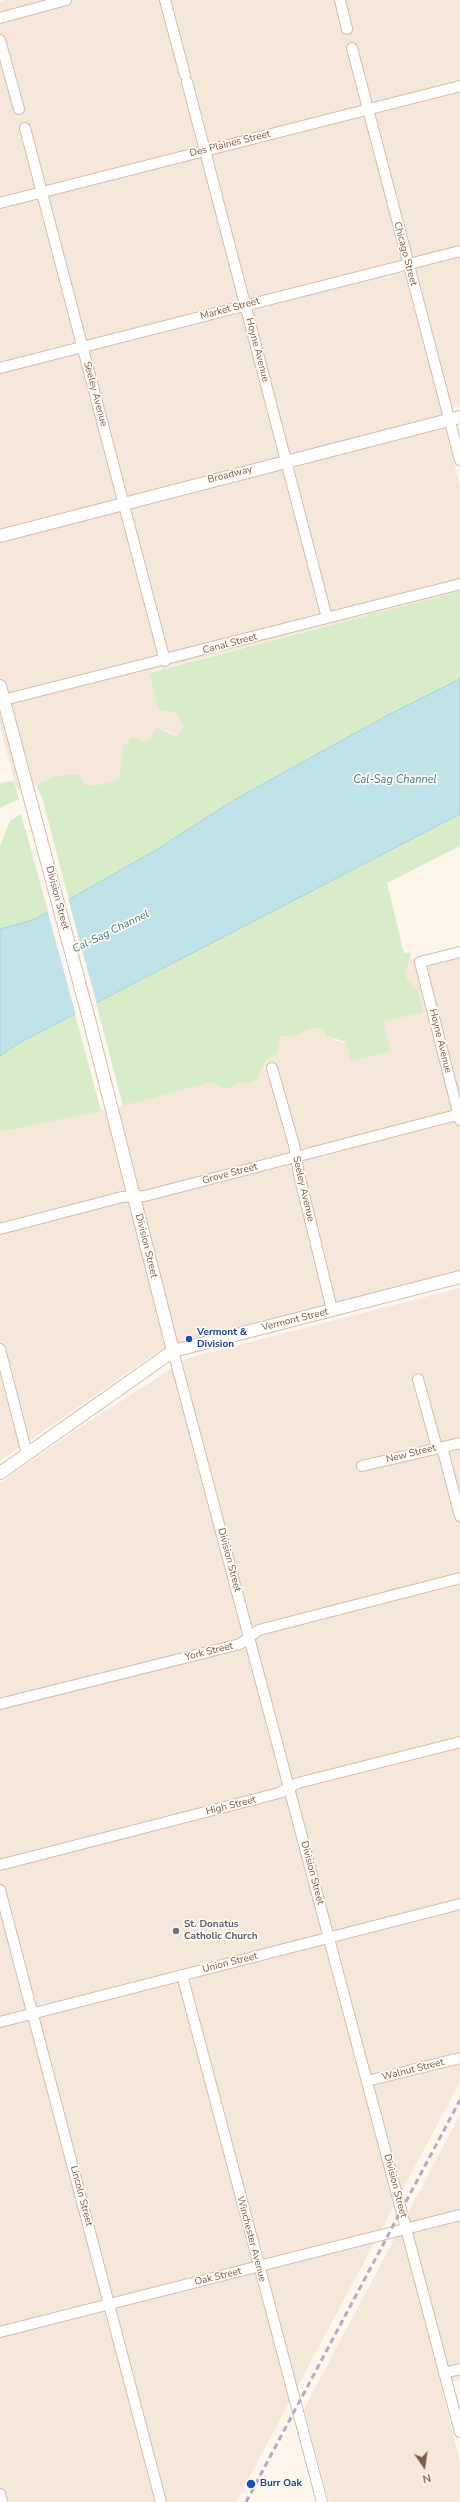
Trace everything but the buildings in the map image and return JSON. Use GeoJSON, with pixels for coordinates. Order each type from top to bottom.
{"type":"FeatureCollection","features":[{"type":"Feature","properties":{"kind":"street"},"geometry":{"type":"LineString","coordinates":[[0,18],[66,0]]}},
{"type":"Feature","properties":{"kind":"street","name":"Hoyne Avenue"},"geometry":{"type":"LineString","coordinates":[[165,0],[327,618]]}},
{"type":"Feature","properties":{"kind":"street"},"geometry":{"type":"LineString","coordinates":[[340,0],[347,29]]}},
{"type":"Feature","properties":{"kind":"street"},"geometry":{"type":"LineString","coordinates":[[0,40],[19,109]]}},
{"type":"Feature","properties":{"kind":"street","name":"Chicago Street"},"geometry":{"type":"LineString","coordinates":[[352,48],[408,264],[455,418],[460,460]]}},
{"type":"Feature","properties":{"kind":"street","name":"Des Plaines Street"},"geometry":{"type":"LineString","coordinates":[[0,203],[460,86]]}},
{"type":"Feature","properties":{"kind":"street","name":"Seeley Avenue"},"geometry":{"type":"LineString","coordinates":[[25,128],[165,661]]}},
{"type":"Feature","properties":{"kind":"street","name":"Market Street"},"geometry":{"type":"LineString","coordinates":[[0,368],[83,348],[245,304],[460,251]]}},
{"type":"Feature","properties":{"kind":"street","name":"Broadway"},"geometry":{"type":"LineString","coordinates":[[0,536],[455,418]]}},
{"type":"Feature","properties":{"kind":"street","name":"Canal Street"},"geometry":{"type":"LineString","coordinates":[[2,701],[165,661],[460,584]]}},
{"type":"Feature","properties":{"kind":"street","name":"Division Street"},"geometry":{"type":"LineString","coordinates":[[0,686],[2,701],[90,1023],[173,1351],[460,2432]]}},
{"type":"Feature","properties":{"kind":"street","name":"Hoyne Avenue"},"geometry":{"type":"LineString","coordinates":[[460,952],[420,962],[460,1116]]}},
{"type":"Feature","properties":{"kind":"street","name":"Seeley Avenue"},"geometry":{"type":"LineString","coordinates":[[272,1068],[296,1157],[332,1310]]}},
{"type":"Feature","properties":{"kind":"street","name":"Grove Street"},"geometry":{"type":"LineString","coordinates":[[0,1229],[119,1198],[145,1196],[460,1116]]}},
{"type":"Feature","properties":{"kind":"street","name":"Vermont Street"},"geometry":{"type":"LineString","coordinates":[[0,1473],[173,1351],[460,1278]]}},
{"type":"Feature","properties":{"kind":"street"},"geometry":{"type":"LineString","coordinates":[[0,1349],[4,1380],[27,1454]]}},
{"type":"Feature","properties":{"kind":"street"},"geometry":{"type":"LineString","coordinates":[[418,1379],[460,1516]]}},
{"type":"Feature","properties":{"kind":"street","name":"New Street"},"geometry":{"type":"LineString","coordinates":[[362,1466],[460,1442]]}},
{"type":"Feature","properties":{"kind":"street","name":"York Street"},"geometry":{"type":"LineString","coordinates":[[0,1704],[240,1644],[260,1630],[460,1578]]}},
{"type":"Feature","properties":{"kind":"street","name":"High Street"},"geometry":{"type":"LineString","coordinates":[[0,1865],[279,1793],[303,1782],[460,1742]]}},
{"type":"Feature","properties":{"kind":"street","name":"Lincoln Street"},"geometry":{"type":"LineString","coordinates":[[0,1890],[161,2502]]}},
{"type":"Feature","properties":{"kind":"street","name":"Union Street"},"geometry":{"type":"LineString","coordinates":[[0,2022],[460,1904]]}},
{"type":"Feature","properties":{"kind":"street","name":"Winchester Avenue"},"geometry":{"type":"LineString","coordinates":[[182,1975],[258,2266],[322,2502]]}},
{"type":"Feature","properties":{"kind":"street","name":"Walnut Street"},"geometry":{"type":"LineString","coordinates":[[367,2081],[460,2058]]}},
{"type":"Feature","properties":{"kind":"street","name":"Oak Street"},"geometry":{"type":"LineString","coordinates":[[0,2332],[460,2215]]}},
{"type":"Feature","properties":{"kind":"street"},"geometry":{"type":"LineString","coordinates":[[444,2373],[460,2369]]}},
{"type":"Feature","properties":{"kind":"street"},"geometry":{"type":"LineString","coordinates":[[0,2494],[2,2502]]}},
{"type":"Feature","properties":{"kind":"shaded area"},"geometry":{"type":"Polygon","coordinates":[[[4,0],[460,0],[460,406],[441,411],[460,485],[460,591],[149,672],[158,710],[177,713],[184,728],[177,737],[166,730],[142,741],[119,779],[98,785],[85,785],[54,776],[36,785],[17,790],[0,727],[0,2],[4,0]]]}},
{"type":"Feature","properties":{"kind":"shaded area"},"geometry":{"type":"Polygon","coordinates":[[[460,946],[460,1274],[156,1353],[0,1461],[0,1132],[123,1106],[213,1082],[247,1084],[257,1080],[266,1060],[277,1054],[280,1036],[292,1037],[312,1028],[323,1029],[336,1041],[390,1051],[383,1022],[407,979],[405,972],[409,959],[460,946]]]}},
{"type":"Feature","properties":{"kind":"shaded area"},"geometry":{"type":"Polygon","coordinates":[[[460,1288],[460,2082],[236,2502],[0,2502],[0,1483],[73,1432],[188,1358],[460,1288]]]}},
{"type":"Feature","properties":{"kind":"shaded area"},"geometry":{"type":"Polygon","coordinates":[[[460,2115],[460,2380],[441,2385],[460,2463],[460,2502],[329,2502],[304,2409],[460,2115]]]}},
{"type":"Feature","properties":{"kind":"green space"},"geometry":{"type":"Polygon","coordinates":[[[460,591],[460,679],[388,715],[234,800],[156,850],[69,900],[42,797],[36,785],[54,776],[79,774],[85,785],[98,785],[119,779],[123,747],[132,737],[142,741],[150,738],[157,728],[177,737],[184,727],[177,713],[158,710],[149,673],[460,591]]]}},
{"type":"Feature","properties":{"kind":"green space"},"geometry":{"type":"Polygon","coordinates":[[[14,781],[19,799],[0,808],[0,783],[14,781]]]}},
{"type":"Feature","properties":{"kind":"green space"},"geometry":{"type":"Polygon","coordinates":[[[21,814],[48,911],[33,920],[0,929],[0,846],[10,821],[21,814]]]}},
{"type":"Feature","properties":{"kind":"green space"},"geometry":{"type":"Polygon","coordinates":[[[460,814],[460,846],[387,883],[404,953],[410,952],[411,955],[405,972],[407,979],[419,993],[423,1012],[383,1022],[391,1051],[351,1061],[346,1042],[327,1036],[323,1029],[312,1028],[292,1037],[280,1036],[277,1054],[266,1060],[257,1080],[247,1084],[238,1083],[228,1089],[214,1084],[213,1082],[123,1106],[96,1003],[460,814]]]}},
{"type":"Feature","properties":{"kind":"green space"},"geometry":{"type":"Polygon","coordinates":[[[75,1014],[101,1111],[0,1132],[0,1056],[19,1043],[75,1014]]]}},
{"type":"Feature","properties":{"kind":"water","name":"Cal-Sag Channel"},"geometry":{"type":"Polygon","coordinates":[[[460,679],[460,814],[19,1043],[0,1056],[0,929],[33,920],[156,850],[234,800],[388,715],[460,679]]]}},
{"type":"Feature","properties":{"kind":"pier"},"geometry":{"type":"Polygon","coordinates":[[[68,898],[97,1005],[76,1016],[47,909],[68,898]]]}},
{"type":"Feature","properties":{"kind":"railway"},"geometry":{"type":"LineString","coordinates":[[246,2502],[460,2100]]}},
{"type":"Feature","properties":{"kind":"place","name":"Vermont & Division"},"geometry":{"type":"Point","coordinates":[189,1339]}},
{"type":"Feature","properties":{"kind":"place","name":"St. Donatus Catholic Church"},"geometry":{"type":"Point","coordinates":[176,1931]}},
{"type":"Feature","properties":{"kind":"place","name":"Burr Oak"},"geometry":{"type":"Point","coordinates":[251,2484]}}]}
